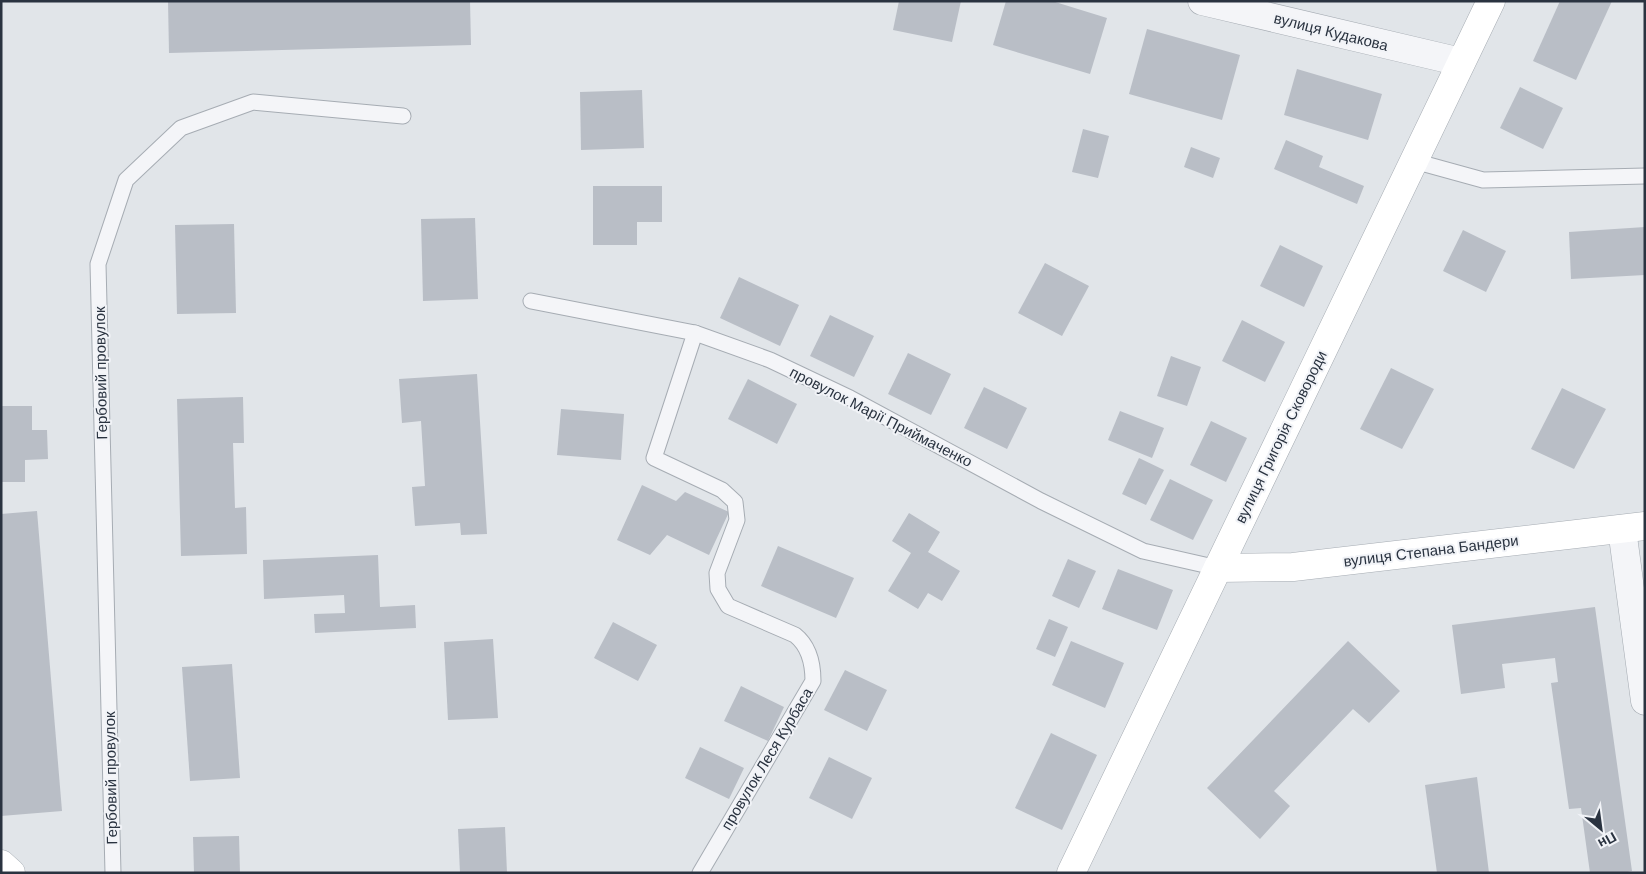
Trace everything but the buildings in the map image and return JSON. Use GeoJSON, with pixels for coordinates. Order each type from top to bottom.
{"type":"FeatureCollection","features":[{"type":"Feature","properties":{"kind":"street","name":"вулиця Кудакова"},"geometry":{"type":"LineString","coordinates":[[1202,1],[1461,62]]}},
{"type":"Feature","properties":{"kind":"street","name":"вулиця Григорія Сковороди"},"geometry":{"type":"LineString","coordinates":[[1071,873],[1491,1]]}},
{"type":"Feature","properties":{"kind":"street","name":"вулиця Степана Бандери"},"geometry":{"type":"LineString","coordinates":[[1218,568],[1293,568],[1634,528]]}},
{"type":"Feature","properties":{"kind":"street"},"geometry":{"type":"LineString","coordinates":[[1634,528],[1645,701]]}},
{"type":"Feature","properties":{"kind":"street"},"geometry":{"type":"LineString","coordinates":[[1,864],[11,873]]}},
{"type":"Feature","properties":{"kind":"lane","name":"Гербовий провулок"},"geometry":{"type":"LineString","coordinates":[[113,873],[98,264],[126,180],[181,128],[253,102],[403,116]]}},
{"type":"Feature","properties":{"kind":"lane"},"geometry":{"type":"LineString","coordinates":[[1414,161],[1482,180],[1645,176]]}},
{"type":"Feature","properties":{"kind":"lane","name":"провулок Марії Приймаченко"},"geometry":{"type":"LineString","coordinates":[[531,301],[696,333],[770,360],[850,398],[1041,501],[1143,551],[1218,568]]}},
{"type":"Feature","properties":{"kind":"lane","name":"провулок Леся Курбаса"},"geometry":{"type":"LineString","coordinates":[[696,333],[654,458],[722,490],[735,502],[737,520],[717,573],[718,589],[728,606],[795,635],[804,642],[813,667],[813,681],[700,873]]}}]}
